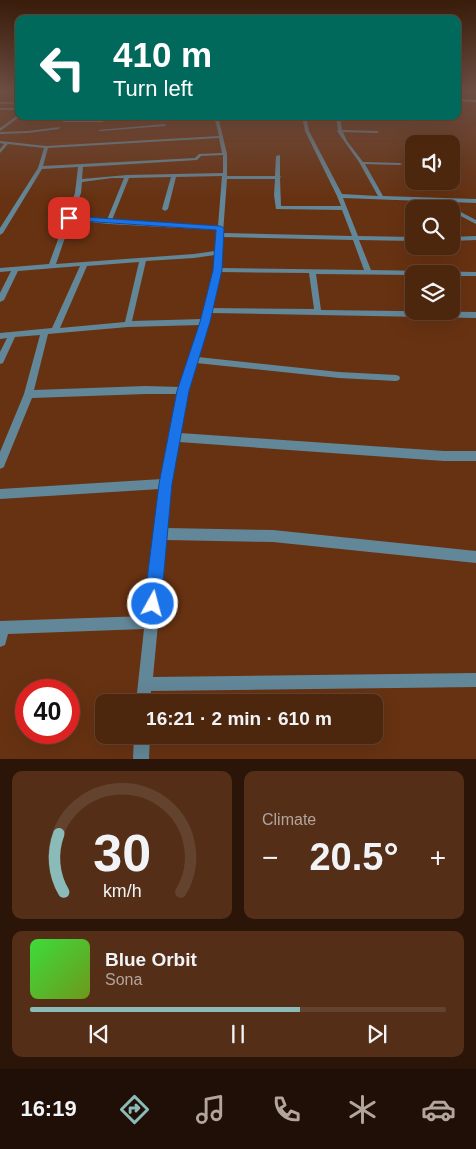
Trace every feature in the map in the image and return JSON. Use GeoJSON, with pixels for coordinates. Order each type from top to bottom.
{"type":"FeatureCollection","features":[{"type":"Feature","properties":{"kind":"street"},"geometry":{"type":"LineString","coordinates":[[96,144],[100,130],[134,127]]}},
{"type":"Feature","properties":{"kind":"street"},"geometry":{"type":"LineString","coordinates":[[143,694],[166,484],[174,437],[183,391],[205,322],[218,270],[225,176],[225,154],[219,127]]}},
{"type":"Feature","properties":{"kind":"street"},"geometry":{"type":"LineString","coordinates":[[306,127],[340,196],[368,272]]}},
{"type":"Feature","properties":{"kind":"street"},"geometry":{"type":"LineString","coordinates":[[339,127],[339,131],[362,163],[368,180],[381,197]]}},
{"type":"Feature","properties":{"kind":"street"},"geometry":{"type":"LineString","coordinates":[[0,131],[28,132],[59,128]]}},
{"type":"Feature","properties":{"kind":"street"},"geometry":{"type":"LineString","coordinates":[[339,131],[377,132]]}},
{"type":"Feature","properties":{"kind":"street"},"geometry":{"type":"LineString","coordinates":[[0,142],[46,147],[221,137]]}},
{"type":"Feature","properties":{"kind":"street"},"geometry":{"type":"LineString","coordinates":[[0,152],[7,142]]}},
{"type":"Feature","properties":{"kind":"street"},"geometry":{"type":"LineString","coordinates":[[0,233],[40,168],[46,147]]}},
{"type":"Feature","properties":{"kind":"street"},"geometry":{"type":"LineString","coordinates":[[40,168],[197,159],[198,155],[225,154]]}},
{"type":"Feature","properties":{"kind":"street"},"geometry":{"type":"LineString","coordinates":[[278,156],[279,177],[275,190],[278,208],[343,208]]}},
{"type":"Feature","properties":{"kind":"street"},"geometry":{"type":"LineString","coordinates":[[362,163],[400,164]]}},
{"type":"Feature","properties":{"kind":"street"},"geometry":{"type":"LineString","coordinates":[[52,266],[80,181],[81,166]]}},
{"type":"Feature","properties":{"kind":"street"},"geometry":{"type":"LineString","coordinates":[[80,181],[127,176],[174,175],[279,177]]}},
{"type":"Feature","properties":{"kind":"street"},"geometry":{"type":"LineString","coordinates":[[165,209],[174,175]]}},
{"type":"Feature","properties":{"kind":"street"},"geometry":{"type":"LineString","coordinates":[[109,222],[127,176]]}},
{"type":"Feature","properties":{"kind":"street"},"geometry":{"type":"LineString","coordinates":[[340,196],[476,201]]}},
{"type":"Feature","properties":{"kind":"street"},"geometry":{"type":"LineString","coordinates":[[460,214],[476,222]]}},
{"type":"Feature","properties":{"kind":"street"},"geometry":{"type":"LineString","coordinates":[[69,218],[220,232],[405,239]]}},
{"type":"Feature","properties":{"kind":"street"},"geometry":{"type":"LineString","coordinates":[[460,239],[476,238]]}},
{"type":"Feature","properties":{"kind":"street"},"geometry":{"type":"LineString","coordinates":[[0,270],[143,260],[219,252]]}},
{"type":"Feature","properties":{"kind":"street"},"geometry":{"type":"LineString","coordinates":[[128,324],[143,260]]}},
{"type":"Feature","properties":{"kind":"street"},"geometry":{"type":"LineString","coordinates":[[56,329],[84,264]]}},
{"type":"Feature","properties":{"kind":"street"},"geometry":{"type":"LineString","coordinates":[[0,275],[16,270]]}},
{"type":"Feature","properties":{"kind":"street"},"geometry":{"type":"LineString","coordinates":[[0,300],[16,270]]}},
{"type":"Feature","properties":{"kind":"street"},"geometry":{"type":"LineString","coordinates":[[218,270],[476,274]]}},
{"type":"Feature","properties":{"kind":"street"},"geometry":{"type":"LineString","coordinates":[[312,271],[318,313]]}},
{"type":"Feature","properties":{"kind":"street"},"geometry":{"type":"LineString","coordinates":[[208,310],[476,315]]}},
{"type":"Feature","properties":{"kind":"street"},"geometry":{"type":"LineString","coordinates":[[0,336],[56,329],[128,324],[205,322]]}},
{"type":"Feature","properties":{"kind":"street"},"geometry":{"type":"LineString","coordinates":[[0,464],[29,394],[45,331]]}},
{"type":"Feature","properties":{"kind":"street"},"geometry":{"type":"LineString","coordinates":[[0,360],[13,334]]}},
{"type":"Feature","properties":{"kind":"street"},"geometry":{"type":"LineString","coordinates":[[194,360],[354,376],[396,378]]}},
{"type":"Feature","properties":{"kind":"street"},"geometry":{"type":"LineString","coordinates":[[29,394],[146,390],[183,391]]}},
{"type":"Feature","properties":{"kind":"street"},"geometry":{"type":"LineString","coordinates":[[174,437],[444,456],[476,456]]}},
{"type":"Feature","properties":{"kind":"street"},"geometry":{"type":"LineString","coordinates":[[0,494],[166,484]]}},
{"type":"Feature","properties":{"kind":"street"},"geometry":{"type":"LineString","coordinates":[[161,534],[272,536],[476,558]]}},
{"type":"Feature","properties":{"kind":"street"},"geometry":{"type":"LineString","coordinates":[[1,632],[150,622]]}},
{"type":"Feature","properties":{"kind":"street"},"geometry":{"type":"LineString","coordinates":[[144,684],[476,680]]}},
{"type":"Feature","properties":{"kind":"street"},"geometry":{"type":"LineString","coordinates":[[141,759],[142,744]]}},
{"type":"Feature","properties":{"kind":"route"},"geometry":{"type":"LineString","coordinates":[[69,218],[220,228],[218,270],[205,322],[183,391],[177,420],[166,484],[153,604]]}}]}
